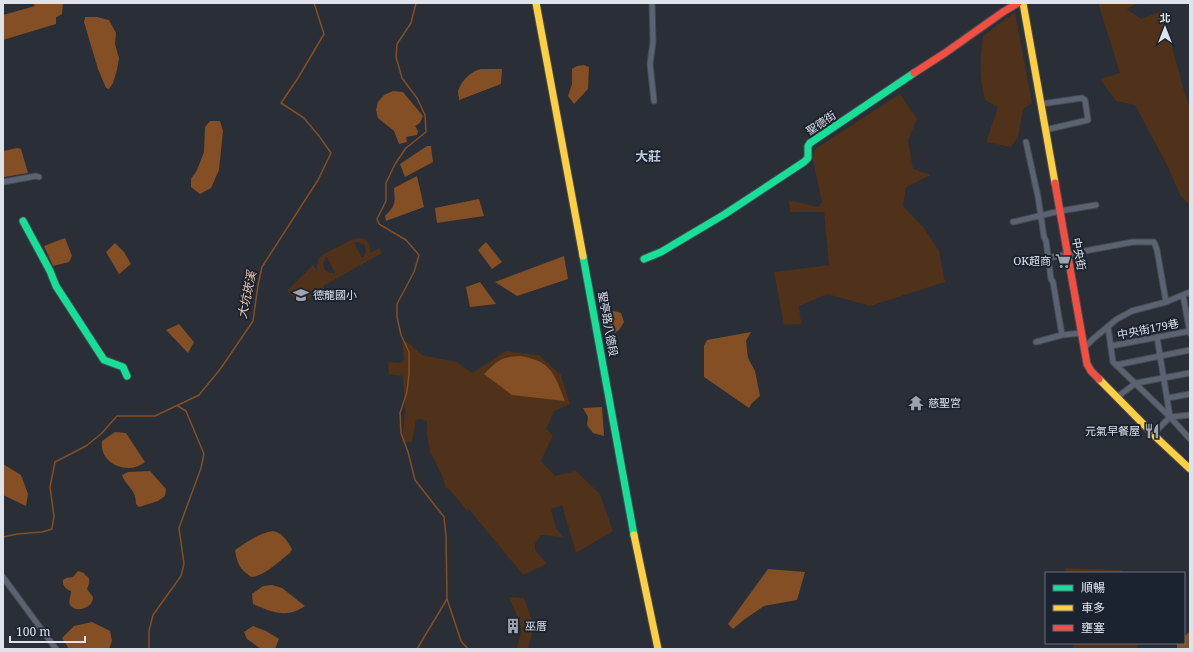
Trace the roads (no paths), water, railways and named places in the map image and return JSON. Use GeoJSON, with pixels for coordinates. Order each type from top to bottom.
{"type":"FeatureCollection","features":[{"type":"Feature","properties":{"kind":"street","name":"聖亭路八德段"},"geometry":{"type":"LineString","coordinates":[[536,3],[589,284],[633,530],[658,649]]}},
{"type":"Feature","properties":{"kind":"street"},"geometry":{"type":"LineString","coordinates":[[652,3],[653,42],[650,64],[654,101]]}},
{"type":"Feature","properties":{"kind":"street","name":"聖德街"},"geometry":{"type":"LineString","coordinates":[[644,259],[661,252],[725,214],[804,162],[808,158],[808,146],[810,144],[921,68],[945,54],[1003,12],[1018,3]]}},
{"type":"Feature","properties":{"kind":"street","name":"中央街"},"geometry":{"type":"LineString","coordinates":[[1022,3],[1087,364],[1091,371],[1190,469]]}},
{"type":"Feature","properties":{"kind":"street"},"geometry":{"type":"LineString","coordinates":[[1041,104],[1082,98],[1085,100],[1087,110],[1088,120],[1045,130]]}},
{"type":"Feature","properties":{"kind":"street"},"geometry":{"type":"LineString","coordinates":[[1026,142],[1041,215],[1062,335]]}},
{"type":"Feature","properties":{"kind":"street"},"geometry":{"type":"LineString","coordinates":[[3,182],[36,176],[39,177]]}},
{"type":"Feature","properties":{"kind":"street"},"geometry":{"type":"LineString","coordinates":[[1012,222],[1060,211],[1096,205]]}},
{"type":"Feature","properties":{"kind":"street"},"geometry":{"type":"LineString","coordinates":[[23,221],[50,271],[56,286],[104,360],[123,367],[127,376]]}},
{"type":"Feature","properties":{"kind":"street"},"geometry":{"type":"LineString","coordinates":[[1030,260],[1133,242],[1154,242],[1157,250],[1166,302]]}},
{"type":"Feature","properties":{"kind":"street"},"geometry":{"type":"LineString","coordinates":[[1084,348],[1117,319],[1132,311],[1166,302],[1190,292]]}},
{"type":"Feature","properties":{"kind":"street"},"geometry":{"type":"LineString","coordinates":[[1183,295],[1190,331]]}},
{"type":"Feature","properties":{"kind":"street"},"geometry":{"type":"LineString","coordinates":[[1108,327],[1114,362],[1116,365],[1136,383],[1190,438]]}},
{"type":"Feature","properties":{"kind":"street","name":"中央街179巷"},"geometry":{"type":"LineString","coordinates":[[1111,346],[1190,331]]}},
{"type":"Feature","properties":{"kind":"street"},"geometry":{"type":"LineString","coordinates":[[1036,342],[1062,335],[1082,333]]}},
{"type":"Feature","properties":{"kind":"street"},"geometry":{"type":"LineString","coordinates":[[1157,337],[1170,418]]}},
{"type":"Feature","properties":{"kind":"street"},"geometry":{"type":"LineString","coordinates":[[1116,365],[1190,350]]}},
{"type":"Feature","properties":{"kind":"street"},"geometry":{"type":"LineString","coordinates":[[1117,397],[1136,383],[1190,373]]}},
{"type":"Feature","properties":{"kind":"street"},"geometry":{"type":"LineString","coordinates":[[1168,398],[1190,394]]}},
{"type":"Feature","properties":{"kind":"street"},"geometry":{"type":"LineString","coordinates":[[1153,434],[1170,418],[1190,415]]}},
{"type":"Feature","properties":{"kind":"street"},"geometry":{"type":"LineString","coordinates":[[3,577],[56,649]]}},
{"type":"Feature","properties":{"kind":"waterway","name":"大坑崁溪"},"geometry":{"type":"LineString","coordinates":[[3,537],[42,532],[52,529],[54,516],[50,487],[55,462],[86,446],[101,434],[117,416],[155,416],[199,395],[221,368],[253,321],[262,267],[318,180],[331,153],[304,118],[281,103],[298,78],[324,34],[314,3]]}},
{"type":"Feature","properties":{"kind":"waterway"},"geometry":{"type":"LineString","coordinates":[[416,3],[411,23],[397,44],[396,57],[402,78],[417,98],[425,115],[426,132],[406,148],[395,164],[386,183],[386,201],[377,219],[379,224],[406,240],[419,255],[414,272],[397,304],[397,317],[401,335],[409,352],[407,392],[400,413],[401,433],[408,452],[415,480],[444,517],[446,536],[447,599],[461,641],[468,649]]}},
{"type":"Feature","properties":{"kind":"waterway"},"geometry":{"type":"LineString","coordinates":[[149,649],[149,631],[153,615],[181,576],[184,564],[179,528],[201,468],[204,454],[186,411],[178,406]]}},
{"type":"Feature","properties":{"kind":"waterway"},"geometry":{"type":"LineString","coordinates":[[417,649],[447,599]]}},
{"type":"Feature","properties":{"kind":"place","name":"OK超商"},"geometry":{"type":"Point","coordinates":[1063,261]}},
{"type":"Feature","properties":{"kind":"place","name":"德龍國小"},"geometry":{"type":"Point","coordinates":[301,295]}},
{"type":"Feature","properties":{"kind":"place","name":"慈聖宮"},"geometry":{"type":"Point","coordinates":[916,403]}},
{"type":"Feature","properties":{"kind":"place","name":"元氣早餐屋"},"geometry":{"type":"Point","coordinates":[1152,431]}},
{"type":"Feature","properties":{"kind":"place","name":"巫厝"},"geometry":{"type":"Point","coordinates":[513,626]}},
{"type":"Feature","properties":{"kind":"district","name":"大莊"},"geometry":{"type":"Point","coordinates":[648,156]}}]}
